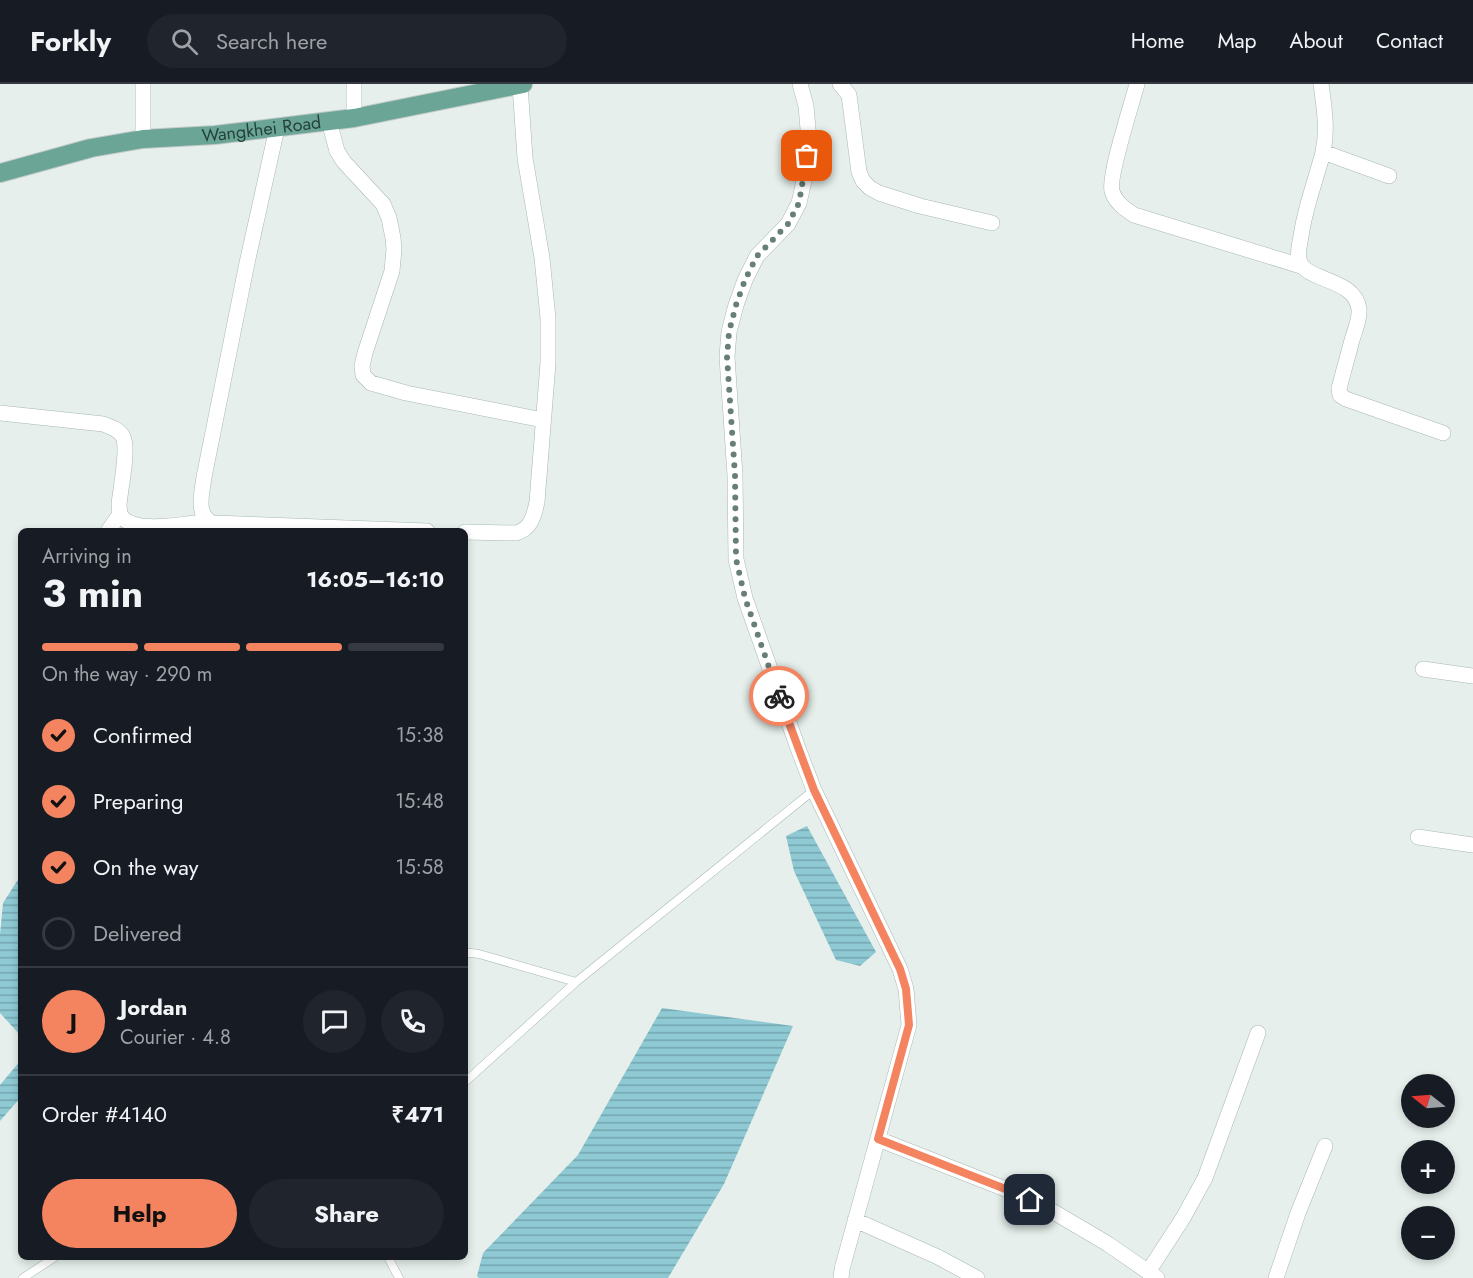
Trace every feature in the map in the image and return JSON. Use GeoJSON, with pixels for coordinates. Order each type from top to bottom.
{"type":"FeatureCollection","features":[{"type":"Feature","properties":{"kind":"main road","name":"Wangkhei Road"},"geometry":{"type":"LineString","coordinates":[[0,173],[91,147],[143,139],[215,135],[354,118],[498,87],[522,84]]}},
{"type":"Feature","properties":{"kind":"street"},"geometry":{"type":"LineString","coordinates":[[143,84],[143,139]]}},
{"type":"Feature","properties":{"kind":"street"},"geometry":{"type":"LineString","coordinates":[[354,84],[354,118]]}},
{"type":"Feature","properties":{"kind":"street"},"geometry":{"type":"LineString","coordinates":[[468,532],[516,533],[524,531],[530,524],[537,502],[548,363],[548,318],[542,258],[525,158],[522,84]]}},
{"type":"Feature","properties":{"kind":"street"},"geometry":{"type":"LineString","coordinates":[[800,84],[806,106],[809,140],[806,172],[799,203],[788,224],[757,256],[745,280],[731,323],[727,357],[735,475],[736,559],[745,598],[814,790],[900,969],[906,989],[909,1025],[841,1278]]}},
{"type":"Feature","properties":{"kind":"street"},"geometry":{"type":"LineString","coordinates":[[840,84],[849,95],[859,172],[863,182],[879,193],[920,206],[992,223]]}},
{"type":"Feature","properties":{"kind":"street"},"geometry":{"type":"LineString","coordinates":[[1137,84],[1113,170],[1112,190],[1122,207],[1134,215],[1302,266]]}},
{"type":"Feature","properties":{"kind":"street"},"geometry":{"type":"LineString","coordinates":[[1321,84],[1326,115],[1326,133],[1323,152],[1302,225],[1298,253],[1299,262],[1305,270],[1346,289],[1352,294],[1359,308],[1358,320],[1338,388],[1340,396],[1443,433]]}},
{"type":"Feature","properties":{"kind":"street"},"geometry":{"type":"LineString","coordinates":[[330,121],[337,151],[344,162],[383,204],[389,218],[393,238],[392,271],[365,353],[362,366],[363,375],[371,383],[406,393],[543,420]]}},
{"type":"Feature","properties":{"kind":"street"},"geometry":{"type":"LineString","coordinates":[[277,128],[204,477],[202,512],[207,520],[213,523],[347,528]]}},
{"type":"Feature","properties":{"kind":"street"},"geometry":{"type":"LineString","coordinates":[[1323,152],[1389,176]]}},
{"type":"Feature","properties":{"kind":"street"},"geometry":{"type":"LineString","coordinates":[[0,413],[103,424],[116,429],[123,437],[125,448],[120,514],[136,528],[180,525],[207,520]]}},
{"type":"Feature","properties":{"kind":"street"},"geometry":{"type":"LineString","coordinates":[[110,528],[120,514]]}},
{"type":"Feature","properties":{"kind":"street"},"geometry":{"type":"LineString","coordinates":[[1423,669],[1473,676]]}},
{"type":"Feature","properties":{"kind":"street"},"geometry":{"type":"LineString","coordinates":[[1419,837],[1473,845]]}},
{"type":"Feature","properties":{"kind":"street"},"geometry":{"type":"LineString","coordinates":[[878,1139],[1047,1208],[1108,1244],[1153,1275],[1205,1178],[1258,1033]]}},
{"type":"Feature","properties":{"kind":"street"},"geometry":{"type":"LineString","coordinates":[[1276,1278],[1298,1213],[1325,1146]]}},
{"type":"Feature","properties":{"kind":"street"},"geometry":{"type":"LineString","coordinates":[[855,1220],[938,1257],[978,1278]]}},
{"type":"Feature","properties":{"kind":"lane"},"geometry":{"type":"LineString","coordinates":[[468,1079],[576,982],[814,790]]}},
{"type":"Feature","properties":{"kind":"lane"},"geometry":{"type":"LineString","coordinates":[[468,953],[479,954],[576,982]]}},
{"type":"Feature","properties":{"kind":"lane"},"geometry":{"type":"LineString","coordinates":[[22,1278],[50,1260]]}},
{"type":"Feature","properties":{"kind":"lane"},"geometry":{"type":"LineString","coordinates":[[390,1260],[399,1278]]}},
{"type":"Feature","properties":{"kind":"water"},"geometry":{"type":"Polygon","coordinates":[[[807,826],[876,952],[860,966],[836,960],[794,871],[786,836],[807,826]]]}},
{"type":"Feature","properties":{"kind":"water"},"geometry":{"type":"Polygon","coordinates":[[[18,880],[18,1033],[0,1013],[0,935],[3,903],[18,880]]]}},
{"type":"Feature","properties":{"kind":"water"},"geometry":{"type":"Polygon","coordinates":[[[662,1008],[793,1026],[724,1184],[668,1278],[479,1278],[477,1276],[483,1253],[578,1155],[662,1008]]]}},
{"type":"Feature","properties":{"kind":"water"},"geometry":{"type":"Polygon","coordinates":[[[18,1064],[18,1100],[0,1121],[0,1085],[18,1064]]]}},
{"type":"Feature","properties":{"kind":"way so far"},"geometry":{"type":"LineString","coordinates":[[779,696],[745,598],[736,559],[735,475],[727,357],[729,332],[745,280],[757,256],[788,224],[799,203],[807,156]]}},
{"type":"Feature","properties":{"kind":"route"},"geometry":{"type":"LineString","coordinates":[[779,696],[814,790],[900,969],[906,989],[909,1025],[878,1139],[1030,1200]]}}]}
